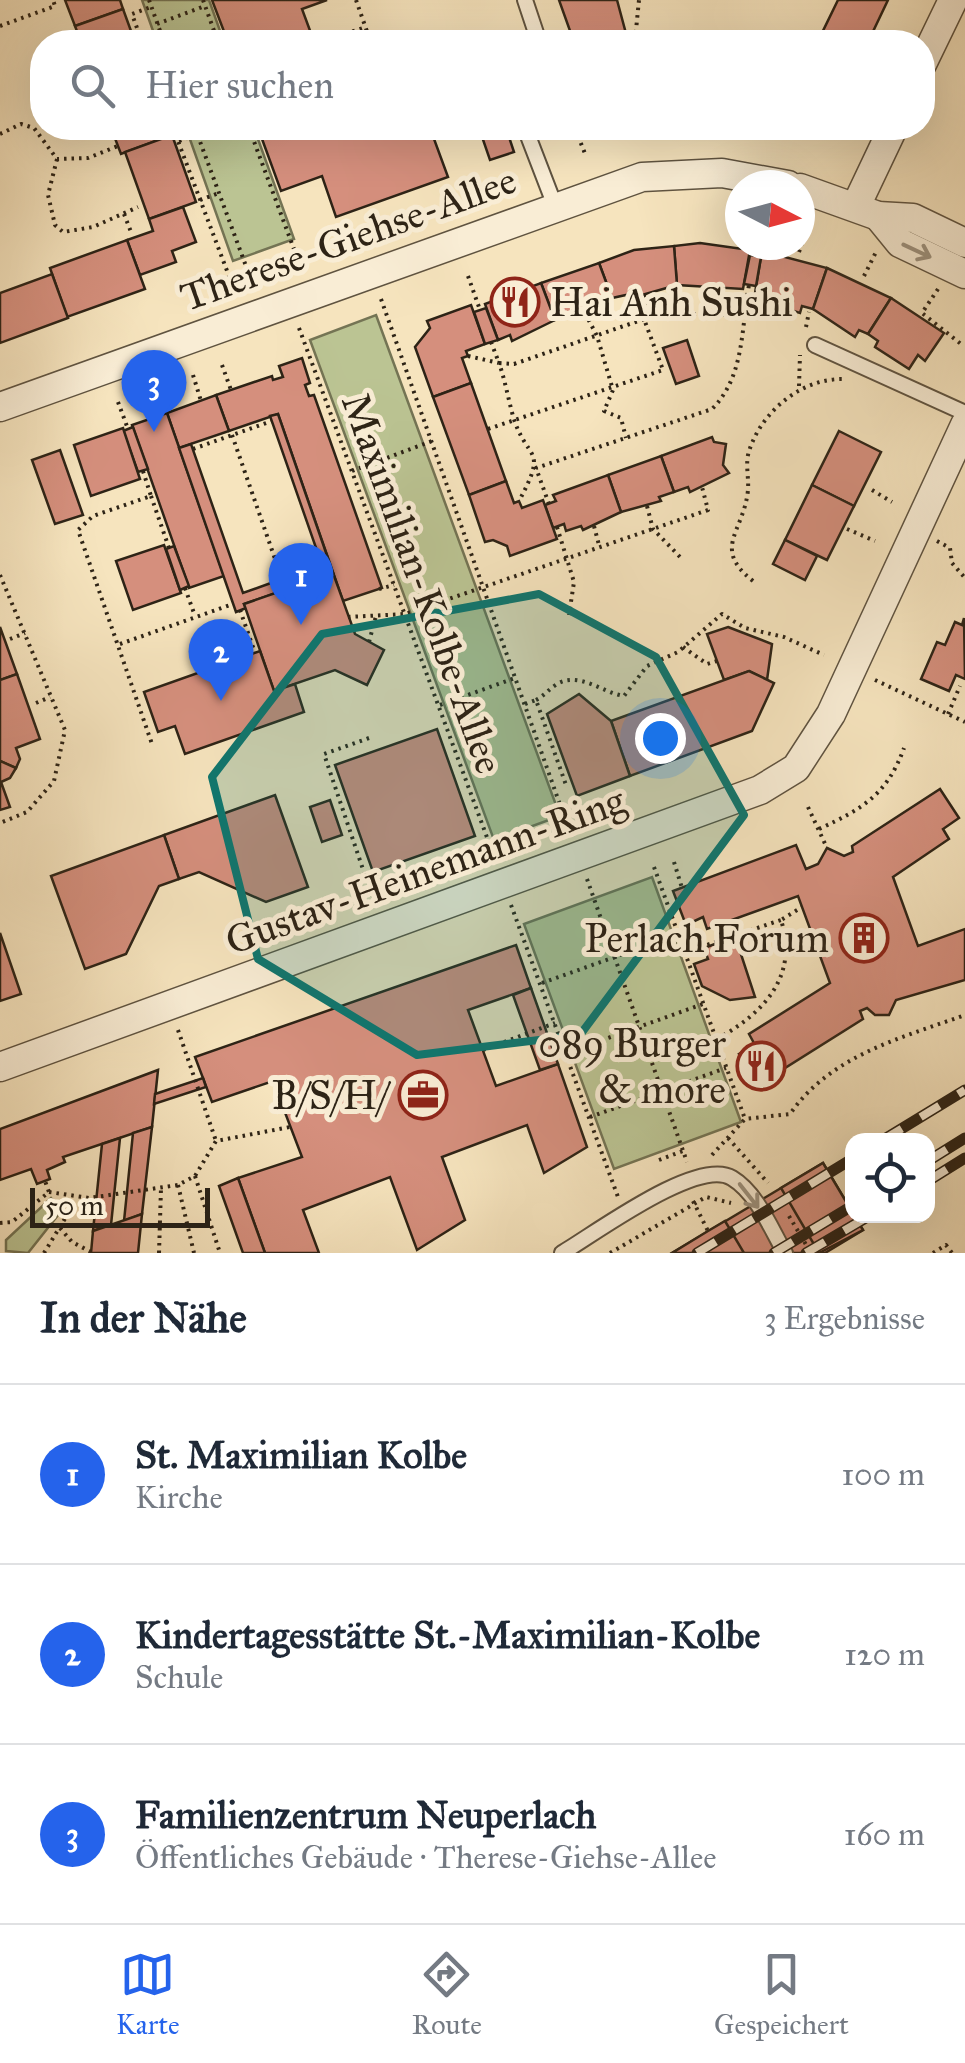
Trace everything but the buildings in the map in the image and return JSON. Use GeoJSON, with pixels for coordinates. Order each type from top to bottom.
{"type":"FeatureCollection","features":[{"type":"Feature","properties":{"kind":"street"},"geometry":{"type":"LineString","coordinates":[[935,37],[953,0]]}},
{"type":"Feature","properties":{"kind":"street"},"geometry":{"type":"LineString","coordinates":[[867,211],[889,140]]}},
{"type":"Feature","properties":{"kind":"street","name":"Therese-Giehse-Allee"},"geometry":{"type":"LineString","coordinates":[[0,407],[642,177],[677,172],[725,174]]}},
{"type":"Feature","properties":{"kind":"street"},"geometry":{"type":"LineString","coordinates":[[815,193],[867,211],[913,218],[965,243]]}},
{"type":"Feature","properties":{"kind":"street"},"geometry":{"type":"LineString","coordinates":[[867,211],[900,244],[953,280]]}},
{"type":"Feature","properties":{"kind":"street","name":"Gustav-Heinemann-Ring"},"geometry":{"type":"LineString","coordinates":[[0,1067],[760,790],[796,768],[831,714],[965,425]]}},
{"type":"Feature","properties":{"kind":"lane"},"geometry":{"type":"LineString","coordinates":[[525,0],[535,30]]}},
{"type":"Feature","properties":{"kind":"lane"},"geometry":{"type":"LineString","coordinates":[[530,140],[555,206]]}},
{"type":"Feature","properties":{"kind":"lane"},"geometry":{"type":"LineString","coordinates":[[815,345],[965,413]]}},
{"type":"Feature","properties":{"kind":"lane"},"geometry":{"type":"LineString","coordinates":[[562,1253],[692,1176],[719,1172],[741,1185],[785,1253]]}},
{"type":"Feature","properties":{"kind":"path"},"geometry":{"type":"LineString","coordinates":[[0,26],[56,6],[54,0]]}},
{"type":"Feature","properties":{"kind":"path"},"geometry":{"type":"LineString","coordinates":[[148,0],[159,30]]}},
{"type":"Feature","properties":{"kind":"path"},"geometry":{"type":"LineString","coordinates":[[356,0],[366,28],[360,30]]}},
{"type":"Feature","properties":{"kind":"path"},"geometry":{"type":"LineString","coordinates":[[636,30],[640,2],[648,0]]}},
{"type":"Feature","properties":{"kind":"path"},"geometry":{"type":"LineString","coordinates":[[157,24],[204,3],[214,30]]}},
{"type":"Feature","properties":{"kind":"path"},"geometry":{"type":"LineString","coordinates":[[138,30],[132,14],[151,7]]}},
{"type":"Feature","properties":{"kind":"path"},"geometry":{"type":"LineString","coordinates":[[0,134],[21,124],[30,127]]}},
{"type":"Feature","properties":{"kind":"path"},"geometry":{"type":"LineString","coordinates":[[43,140],[57,159]]}},
{"type":"Feature","properties":{"kind":"path"},"geometry":{"type":"LineString","coordinates":[[199,140],[250,278]]}},
{"type":"Feature","properties":{"kind":"path"},"geometry":{"type":"LineString","coordinates":[[253,140],[298,260]]}},
{"type":"Feature","properties":{"kind":"path"},"geometry":{"type":"LineString","coordinates":[[580,140],[586,156]]}},
{"type":"Feature","properties":{"kind":"path"},"geometry":{"type":"LineString","coordinates":[[178,141],[232,284]]}},
{"type":"Feature","properties":{"kind":"path"},"geometry":{"type":"LineString","coordinates":[[57,159],[88,158],[118,146]]}},
{"type":"Feature","properties":{"kind":"path"},"geometry":{"type":"LineString","coordinates":[[57,159],[48,195],[54,225],[63,232],[93,227],[138,208]]}},
{"type":"Feature","properties":{"kind":"path"},"geometry":{"type":"LineString","coordinates":[[199,200],[219,193]]}},
{"type":"Feature","properties":{"kind":"path"},"geometry":{"type":"LineString","coordinates":[[124,214],[131,232]]}},
{"type":"Feature","properties":{"kind":"path"},"geometry":{"type":"LineString","coordinates":[[864,276],[876,252]]}},
{"type":"Feature","properties":{"kind":"path","name":"Maximilian-Kolbe-Allee"},"geometry":{"type":"LineString","coordinates":[[372,271],[578,856]]}},
{"type":"Feature","properties":{"kind":"path"},"geometry":{"type":"LineString","coordinates":[[468,276],[480,310]]}},
{"type":"Feature","properties":{"kind":"path"},"geometry":{"type":"LineString","coordinates":[[953,280],[922,313],[961,344]]}},
{"type":"Feature","properties":{"kind":"path"},"geometry":{"type":"LineString","coordinates":[[519,501],[536,468],[712,409],[726,395],[736,374],[749,285]]}},
{"type":"Feature","properties":{"kind":"path"},"geometry":{"type":"LineString","coordinates":[[709,290],[709,313]]}},
{"type":"Feature","properties":{"kind":"path"},"geometry":{"type":"LineString","coordinates":[[488,429],[663,370],[644,295]]}},
{"type":"Feature","properties":{"kind":"path","name":"Maximilian-Kolbe-Allee"},"geometry":{"type":"LineString","coordinates":[[290,301],[504,884]]}},
{"type":"Feature","properties":{"kind":"path"},"geometry":{"type":"LineString","coordinates":[[584,313],[597,336],[612,387],[604,411],[621,418],[626,438]]}},
{"type":"Feature","properties":{"kind":"path"},"geometry":{"type":"LineString","coordinates":[[468,356],[514,364],[647,318],[709,313],[744,317]]}},
{"type":"Feature","properties":{"kind":"path"},"geometry":{"type":"LineString","coordinates":[[492,342],[514,420],[532,448],[549,504]]}},
{"type":"Feature","properties":{"kind":"path"},"geometry":{"type":"LineString","coordinates":[[222,364],[232,390]]}},
{"type":"Feature","properties":{"kind":"path"},"geometry":{"type":"LineString","coordinates":[[193,376],[202,400]]}},
{"type":"Feature","properties":{"kind":"path"},"geometry":{"type":"LineString","coordinates":[[754,581],[736,567],[730,552],[748,490],[747,461],[758,431],[799,386],[820,379],[848,379]]}},
{"type":"Feature","properties":{"kind":"path"},"geometry":{"type":"LineString","coordinates":[[142,394],[149,416]]}},
{"type":"Feature","properties":{"kind":"path"},"geometry":{"type":"LineString","coordinates":[[118,402],[128,429]]}},
{"type":"Feature","properties":{"kind":"path"},"geometry":{"type":"LineString","coordinates":[[193,449],[214,438],[272,421]]}},
{"type":"Feature","properties":{"kind":"path"},"geometry":{"type":"LineString","coordinates":[[232,435],[282,579]]}},
{"type":"Feature","properties":{"kind":"path"},"geometry":{"type":"LineString","coordinates":[[352,471],[432,441]]}},
{"type":"Feature","properties":{"kind":"path"},"geometry":{"type":"LineString","coordinates":[[142,471],[169,548]]}},
{"type":"Feature","properties":{"kind":"path"},"geometry":{"type":"LineString","coordinates":[[348,617],[404,614],[708,510],[702,487]]}},
{"type":"Feature","properties":{"kind":"path"},"geometry":{"type":"LineString","coordinates":[[872,490],[892,502]]}},
{"type":"Feature","properties":{"kind":"path"},"geometry":{"type":"LineString","coordinates":[[151,496],[93,516],[78,530],[152,744]]}},
{"type":"Feature","properties":{"kind":"path"},"geometry":{"type":"LineString","coordinates":[[647,506],[653,528],[683,560]]}},
{"type":"Feature","properties":{"kind":"path"},"geometry":{"type":"LineString","coordinates":[[594,526],[600,547]]}},
{"type":"Feature","properties":{"kind":"path"},"geometry":{"type":"LineString","coordinates":[[557,527],[574,582],[568,614]]}},
{"type":"Feature","properties":{"kind":"path"},"geometry":{"type":"LineString","coordinates":[[848,529],[875,541]]}},
{"type":"Feature","properties":{"kind":"path"},"geometry":{"type":"LineString","coordinates":[[916,531],[950,548],[952,563],[965,578]]}},
{"type":"Feature","properties":{"kind":"path"},"geometry":{"type":"LineString","coordinates":[[0,575],[64,730],[54,781],[28,812],[0,823]]}},
{"type":"Feature","properties":{"kind":"path"},"geometry":{"type":"LineString","coordinates":[[379,589],[394,586]]}},
{"type":"Feature","properties":{"kind":"path"},"geometry":{"type":"LineString","coordinates":[[184,588],[195,618]]}},
{"type":"Feature","properties":{"kind":"path"},"geometry":{"type":"LineString","coordinates":[[119,644],[234,604]]}},
{"type":"Feature","properties":{"kind":"path"},"geometry":{"type":"LineString","coordinates":[[240,610],[255,653]]}},
{"type":"Feature","properties":{"kind":"path"},"geometry":{"type":"LineString","coordinates":[[524,704],[560,682],[570,681],[590,683],[624,696],[647,666],[683,646],[722,614],[745,628],[784,637],[824,655]]}},
{"type":"Feature","properties":{"kind":"path"},"geometry":{"type":"LineString","coordinates":[[369,642],[376,616]]}},
{"type":"Feature","properties":{"kind":"path"},"geometry":{"type":"LineString","coordinates":[[10,639],[24,633]]}},
{"type":"Feature","properties":{"kind":"path"},"geometry":{"type":"LineString","coordinates":[[683,646],[707,664],[716,660]]}},
{"type":"Feature","properties":{"kind":"path"},"geometry":{"type":"LineString","coordinates":[[853,668],[965,722]]}},
{"type":"Feature","properties":{"kind":"path"},"geometry":{"type":"LineString","coordinates":[[438,706],[515,678]]}},
{"type":"Feature","properties":{"kind":"path"},"geometry":{"type":"LineString","coordinates":[[948,714],[960,686]]}},
{"type":"Feature","properties":{"kind":"path"},"geometry":{"type":"LineString","coordinates":[[36,703],[50,697]]}},
{"type":"Feature","properties":{"kind":"path"},"geometry":{"type":"LineString","coordinates":[[536,700],[566,785]]}},
{"type":"Feature","properties":{"kind":"path"},"geometry":{"type":"LineString","coordinates":[[536,736],[548,732]]}},
{"type":"Feature","properties":{"kind":"path"},"geometry":{"type":"LineString","coordinates":[[369,738],[324,754],[372,899]]}},
{"type":"Feature","properties":{"kind":"path"},"geometry":{"type":"LineString","coordinates":[[819,829],[864,808],[896,772],[904,748]]}},
{"type":"Feature","properties":{"kind":"path"},"geometry":{"type":"LineString","coordinates":[[547,769],[559,765]]}},
{"type":"Feature","properties":{"kind":"path"},"geometry":{"type":"LineString","coordinates":[[808,806],[828,848]]}},
{"type":"Feature","properties":{"kind":"path"},"geometry":{"type":"LineString","coordinates":[[674,862],[682,888]]}},
{"type":"Feature","properties":{"kind":"path"},"geometry":{"type":"LineString","coordinates":[[654,867],[745,1119]]}},
{"type":"Feature","properties":{"kind":"path"},"geometry":{"type":"LineString","coordinates":[[591,891],[692,1176],[745,1119],[790,1114],[804,1091],[827,1074],[909,1031],[965,1015]]}},
{"type":"Feature","properties":{"kind":"path"},"geometry":{"type":"LineString","coordinates":[[685,952],[782,920],[802,907]]}},
{"type":"Feature","properties":{"kind":"path"},"geometry":{"type":"LineString","coordinates":[[516,919],[625,1216]]}},
{"type":"Feature","properties":{"kind":"path"},"geometry":{"type":"LineString","coordinates":[[716,1039],[738,1028],[776,988],[790,946],[782,920]]}},
{"type":"Feature","properties":{"kind":"path"},"geometry":{"type":"LineString","coordinates":[[540,984],[678,934]]}},
{"type":"Feature","properties":{"kind":"path"},"geometry":{"type":"LineString","coordinates":[[566,1053],[704,1004]]}},
{"type":"Feature","properties":{"kind":"path"},"geometry":{"type":"LineString","coordinates":[[483,1050],[554,1023]]}},
{"type":"Feature","properties":{"kind":"path"},"geometry":{"type":"LineString","coordinates":[[182,1041],[216,1141]]}},
{"type":"Feature","properties":{"kind":"path"},"geometry":{"type":"LineString","coordinates":[[589,1117],[726,1068]]}},
{"type":"Feature","properties":{"kind":"path"},"geometry":{"type":"LineString","coordinates":[[0,1223],[12,1222],[49,1192],[90,1198],[178,1185],[195,1176],[216,1141],[290,1126]]}},
{"type":"Feature","properties":{"kind":"path"},"geometry":{"type":"LineString","coordinates":[[659,1160],[684,1151]]}},
{"type":"Feature","properties":{"kind":"path"},"geometry":{"type":"LineString","coordinates":[[195,1176],[220,1253]]}},
{"type":"Feature","properties":{"kind":"path"},"geometry":{"type":"LineString","coordinates":[[45,1180],[49,1192]]}},
{"type":"Feature","properties":{"kind":"path"},"geometry":{"type":"LineString","coordinates":[[178,1185],[194,1253]]}},
{"type":"Feature","properties":{"kind":"path"},"geometry":{"type":"LineString","coordinates":[[159,1253],[160,1187]]}},
{"type":"Feature","properties":{"kind":"path"},"geometry":{"type":"LineString","coordinates":[[610,1253],[693,1204],[715,1197],[738,1210]]}},
{"type":"Feature","properties":{"kind":"path"},"geometry":{"type":"LineString","coordinates":[[44,1253],[69,1212],[90,1198]]}},
{"type":"Feature","properties":{"kind":"path"},"geometry":{"type":"LineString","coordinates":[[693,1204],[708,1231]]}},
{"type":"Feature","properties":{"kind":"path"},"geometry":{"type":"LineString","coordinates":[[59,1228],[72,1242],[92,1252]]}},
{"type":"Feature","properties":{"kind":"path"},"geometry":{"type":"LineString","coordinates":[[934,1253],[946,1245],[952,1253]]}},
{"type":"Feature","properties":{"kind":"highlighted area"},"geometry":{"type":"Polygon","coordinates":[[[539,594],[656,657],[744,815],[580,1035],[417,1055],[258,959],[212,777],[322,634],[539,594]]]}},
{"type":"Feature","properties":{"kind":"green space"},"geometry":{"type":"Polygon","coordinates":[[[142,0],[209,0],[220,30],[153,30],[142,0]]]}},
{"type":"Feature","properties":{"kind":"green space"},"geometry":{"type":"Polygon","coordinates":[[[190,140],[258,140],[294,239],[233,261],[190,140]]]}},
{"type":"Feature","properties":{"kind":"green space"},"geometry":{"type":"Polygon","coordinates":[[[376,315],[560,816],[494,840],[310,340],[376,315]]]}},
{"type":"Feature","properties":{"kind":"green space"},"geometry":{"type":"Polygon","coordinates":[[[652,877],[741,1122],[614,1169],[524,924],[652,877]]]}},
{"type":"Feature","properties":{"kind":"green space"},"geometry":{"type":"Polygon","coordinates":[[[51,1198],[62,1210],[28,1253],[6,1251],[6,1240],[51,1198]]]}},
{"type":"Feature","properties":{"kind":"railway"},"geometry":{"type":"LineString","coordinates":[[894,1133],[965,1090]]}},
{"type":"Feature","properties":{"kind":"railway"},"geometry":{"type":"LineString","coordinates":[[935,1157],[965,1138]]}},
{"type":"Feature","properties":{"kind":"railway"},"geometry":{"type":"LineString","coordinates":[[935,1177],[965,1158]]}},
{"type":"Feature","properties":{"kind":"railway"},"geometry":{"type":"LineString","coordinates":[[697,1253],[845,1163]]}},
{"type":"Feature","properties":{"kind":"railway"},"geometry":{"type":"LineString","coordinates":[[774,1253],[845,1210]]}},
{"type":"Feature","properties":{"kind":"railway"},"geometry":{"type":"LineString","coordinates":[[806,1253],[857,1223]]}},
{"type":"Feature","properties":{"kind":"place","name":"Hai Anh Sushi"},"geometry":{"type":"Point","coordinates":[515,302]}},
{"type":"Feature","properties":{"kind":"place","name":"Familienzentrum Neuperlach"},"geometry":{"type":"Point","coordinates":[154,432]}},
{"type":"Feature","properties":{"kind":"place","name":"St. Maximilian Kolbe"},"geometry":{"type":"Point","coordinates":[301,625]}},
{"type":"Feature","properties":{"kind":"place","name":"Kindertagesstätte St.-Maximilian-Kolbe"},"geometry":{"type":"Point","coordinates":[221,701]}},
{"type":"Feature","properties":{"kind":"place","name":"Perlach Forum"},"geometry":{"type":"Point","coordinates":[864,938]}},
{"type":"Feature","properties":{"kind":"place","name":"089 Burger & more"},"geometry":{"type":"Point","coordinates":[761,1066]}},
{"type":"Feature","properties":{"kind":"place","name":"B/S/H/"},"geometry":{"type":"Point","coordinates":[423,1095]}}]}
